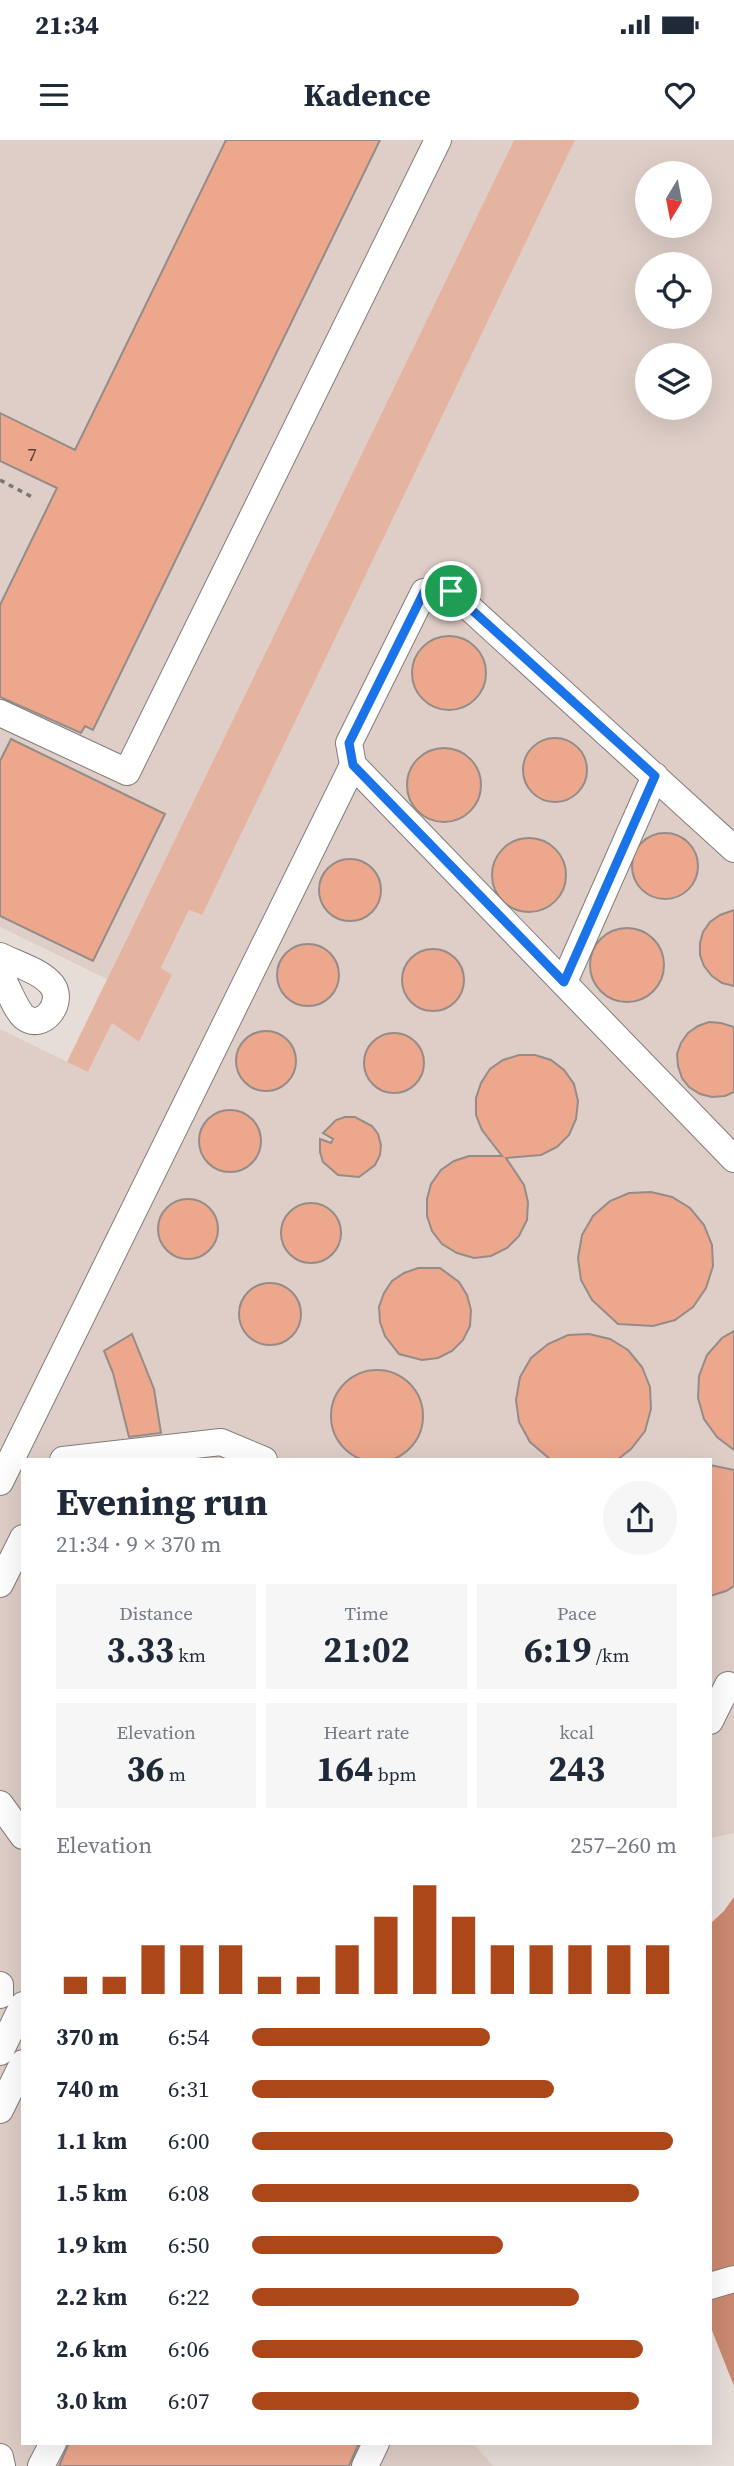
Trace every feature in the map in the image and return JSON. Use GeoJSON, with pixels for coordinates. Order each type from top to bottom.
{"type":"FeatureCollection","features":[{"type":"Feature","properties":{"kind":"street"},"geometry":{"type":"LineString","coordinates":[[0,713],[127,772],[438,140]]}},
{"type":"Feature","properties":{"kind":"street"},"geometry":{"type":"LineString","coordinates":[[734,849],[451,591],[424,592],[349,743],[353,765],[734,1158]]}},
{"type":"Feature","properties":{"kind":"street"},"geometry":{"type":"LineString","coordinates":[[0,1482],[353,765]]}},
{"type":"Feature","properties":{"kind":"street"},"geometry":{"type":"LineString","coordinates":[[564,982],[655,776]]}},
{"type":"Feature","properties":{"kind":"street"},"geometry":{"type":"LineString","coordinates":[[0,956],[46,979],[55,988],[56,1000],[52,1012],[44,1019],[34,1021],[23,1016],[0,974]]}},
{"type":"Feature","properties":{"kind":"street"},"geometry":{"type":"LineString","coordinates":[[81,1458],[221,1442],[259,1458]]}},
{"type":"Feature","properties":{"kind":"street"},"geometry":{"type":"LineString","coordinates":[[0,1584],[21,1542]]}},
{"type":"Feature","properties":{"kind":"street"},"geometry":{"type":"LineString","coordinates":[[712,1716],[724,1683]]}},
{"type":"Feature","properties":{"kind":"street"},"geometry":{"type":"LineString","coordinates":[[0,1804],[21,1833]]}},
{"type":"Feature","properties":{"kind":"street"},"geometry":{"type":"LineString","coordinates":[[0,1985],[0,1995]]}},
{"type":"Feature","properties":{"kind":"street"},"geometry":{"type":"LineString","coordinates":[[0,2052],[21,2009]]}},
{"type":"Feature","properties":{"kind":"street"},"geometry":{"type":"LineString","coordinates":[[0,2110],[21,2067]]}},
{"type":"Feature","properties":{"kind":"street"},"geometry":{"type":"LineString","coordinates":[[712,2285],[734,2279]]}},
{"type":"Feature","properties":{"kind":"street"},"geometry":{"type":"LineString","coordinates":[[41,2466],[52,2445]]}},
{"type":"Feature","properties":{"kind":"street"},"geometry":{"type":"LineString","coordinates":[[365,2466],[375,2445]]}},
{"type":"Feature","properties":{"kind":"street"},"geometry":{"type":"LineString","coordinates":[[0,2457],[2,2466]]}},
{"type":"Feature","properties":{"kind":"path"},"geometry":{"type":"LineString","coordinates":[[0,480],[34,498]]}},
{"type":"Feature","properties":{"kind":"shaded area"},"geometry":{"type":"Polygon","coordinates":[[[0,140],[514,140],[107,979],[0,927],[0,140]]]}},
{"type":"Feature","properties":{"kind":"shaded area"},"geometry":{"type":"Polygon","coordinates":[[[514,140],[575,140],[202,915],[189,910],[161,968],[172,975],[139,1042],[112,1023],[88,1072],[67,1062],[514,140]]]}},
{"type":"Feature","properties":{"kind":"shaded area"},"geometry":{"type":"Polygon","coordinates":[[[575,140],[734,140],[734,1833],[712,1838],[712,1458],[21,1458],[21,2445],[475,2445],[493,2466],[0,2466],[0,1029],[88,1072],[112,1023],[139,1042],[172,975],[161,969],[189,910],[201,915],[575,140]]]}},
{"type":"Feature","properties":{"kind":"shaded area"},"geometry":{"type":"Polygon","coordinates":[[[734,1897],[734,2386],[712,2331],[712,1922],[734,1897]]]}},
{"type":"Feature","properties":{"kind":"building"},"geometry":{"type":"Polygon","coordinates":[[[226,140],[380,140],[93,730],[85,726],[81,733],[0,697],[0,605],[57,488],[0,461],[0,413],[75,450],[226,140]]]}},
{"type":"Feature","properties":{"kind":"building"},"geometry":{"type":"Polygon","coordinates":[[[442,636],[456,636],[470,642],[480,652],[486,673],[484,687],[470,704],[456,710],[442,710],[428,704],[418,694],[412,680],[412,666],[418,652],[428,642],[442,636]]]}},
{"type":"Feature","properties":{"kind":"building"},"geometry":{"type":"Polygon","coordinates":[[[555,738],[567,740],[578,747],[585,758],[585,782],[578,793],[567,800],[555,802],[543,800],[532,793],[525,782],[523,770],[525,758],[532,747],[543,740],[555,738]]]}},
{"type":"Feature","properties":{"kind":"building"},"geometry":{"type":"Polygon","coordinates":[[[11,739],[165,814],[93,961],[0,916],[0,761],[11,739]]]}},
{"type":"Feature","properties":{"kind":"building"},"geometry":{"type":"Polygon","coordinates":[[[437,748],[451,748],[465,754],[475,764],[481,785],[475,806],[465,816],[451,822],[437,822],[423,816],[413,806],[407,792],[407,778],[413,764],[423,754],[437,748]]]}},
{"type":"Feature","properties":{"kind":"building"},"geometry":{"type":"Polygon","coordinates":[[[665,833],[678,835],[693,848],[698,866],[696,879],[683,894],[665,899],[652,897],[637,884],[632,866],[634,853],[647,838],[665,833]]]}},
{"type":"Feature","properties":{"kind":"building"},"geometry":{"type":"Polygon","coordinates":[[[529,838],[550,844],[560,854],[566,875],[560,896],[550,906],[529,912],[508,906],[498,896],[492,875],[498,854],[508,844],[529,838]]]}},
{"type":"Feature","properties":{"kind":"building"},"geometry":{"type":"Polygon","coordinates":[[[350,859],[372,868],[381,890],[372,912],[350,921],[328,912],[319,890],[328,868],[350,859]]]}},
{"type":"Feature","properties":{"kind":"building"},"geometry":{"type":"Polygon","coordinates":[[[734,910],[734,986],[722,983],[704,966],[700,943],[710,922],[734,910]]]}},
{"type":"Feature","properties":{"kind":"building"},"geometry":{"type":"Polygon","coordinates":[[[627,928],[648,934],[658,944],[664,965],[658,986],[648,996],[627,1002],[606,996],[596,986],[590,965],[596,944],[606,934],[627,928]]]}},
{"type":"Feature","properties":{"kind":"building"},"geometry":{"type":"Polygon","coordinates":[[[308,944],[330,953],[339,975],[330,997],[308,1006],[286,997],[277,975],[286,953],[308,944]]]}},
{"type":"Feature","properties":{"kind":"building"},"geometry":{"type":"Polygon","coordinates":[[[433,949],[455,958],[464,980],[455,1002],[433,1011],[411,1002],[402,980],[411,958],[433,949]]]}},
{"type":"Feature","properties":{"kind":"building"},"geometry":{"type":"Polygon","coordinates":[[[709,1022],[734,1027],[734,1092],[725,1096],[700,1094],[689,1087],[678,1066],[677,1054],[688,1033],[709,1022]]]}},
{"type":"Feature","properties":{"kind":"building"},"geometry":{"type":"Polygon","coordinates":[[[260,1031],[272,1031],[288,1039],[294,1049],[294,1073],[288,1083],[272,1091],[260,1091],[244,1083],[236,1067],[236,1055],[244,1039],[260,1031]]]}},
{"type":"Feature","properties":{"kind":"building"},"geometry":{"type":"Polygon","coordinates":[[[388,1033],[400,1033],[416,1041],[422,1051],[422,1075],[416,1085],[400,1093],[388,1093],[372,1085],[364,1069],[364,1057],[372,1041],[388,1033]]]}},
{"type":"Feature","properties":{"kind":"building"},"geometry":{"type":"Polygon","coordinates":[[[519,1055],[535,1055],[551,1060],[564,1070],[574,1084],[578,1101],[576,1119],[569,1135],[557,1147],[541,1155],[506,1158],[524,1185],[528,1202],[527,1220],[519,1236],[507,1248],[491,1256],[474,1258],[457,1253],[442,1244],[432,1231],[427,1216],[427,1199],[431,1184],[441,1170],[454,1161],[469,1156],[502,1156],[482,1130],[476,1115],[476,1098],[490,1069],[503,1060],[519,1055]]]}},
{"type":"Feature","properties":{"kind":"building"},"geometry":{"type":"Polygon","coordinates":[[[230,1110],[252,1119],[261,1141],[252,1163],[230,1172],[208,1163],[199,1141],[208,1119],[230,1110]]]}},
{"type":"Feature","properties":{"kind":"building"},"geometry":{"type":"Polygon","coordinates":[[[355,1117],[372,1126],[381,1145],[375,1165],[359,1177],[338,1175],[323,1162],[320,1152],[320,1139],[331,1143],[333,1139],[323,1133],[336,1120],[355,1117]]]}},
{"type":"Feature","properties":{"kind":"building"},"geometry":{"type":"Polygon","coordinates":[[[651,1192],[672,1197],[690,1208],[704,1225],[712,1245],[713,1266],[706,1288],[693,1307],[675,1320],[653,1326],[618,1324],[592,1300],[581,1280],[578,1258],[582,1235],[593,1216],[610,1201],[629,1193],[651,1192]]]}},
{"type":"Feature","properties":{"kind":"building"},"geometry":{"type":"Polygon","coordinates":[[[182,1199],[194,1199],[210,1207],[216,1217],[216,1241],[210,1251],[194,1259],[182,1259],[166,1251],[158,1235],[158,1223],[166,1207],[182,1199]]]}},
{"type":"Feature","properties":{"kind":"building"},"geometry":{"type":"Polygon","coordinates":[[[305,1203],[317,1203],[333,1211],[339,1221],[339,1245],[333,1255],[317,1263],[305,1263],[289,1255],[281,1239],[281,1227],[289,1211],[305,1203]]]}},
{"type":"Feature","properties":{"kind":"building"},"geometry":{"type":"Polygon","coordinates":[[[418,1268],[440,1268],[459,1282],[467,1295],[471,1310],[470,1326],[463,1340],[452,1351],[438,1358],[422,1360],[399,1354],[385,1336],[380,1322],[379,1307],[392,1281],[418,1268]]]}},
{"type":"Feature","properties":{"kind":"building"},"geometry":{"type":"Polygon","coordinates":[[[270,1283],[292,1292],[301,1314],[292,1336],[270,1345],[248,1336],[239,1314],[248,1292],[270,1283]]]}},
{"type":"Feature","properties":{"kind":"building"},"geometry":{"type":"Polygon","coordinates":[[[734,1331],[734,1450],[717,1437],[704,1419],[698,1398],[699,1376],[707,1355],[722,1338],[734,1331]]]}},
{"type":"Feature","properties":{"kind":"building"},"geometry":{"type":"Polygon","coordinates":[[[132,1334],[154,1389],[161,1433],[129,1437],[113,1373],[104,1351],[132,1334]]]}},
{"type":"Feature","properties":{"kind":"building"},"geometry":{"type":"Polygon","coordinates":[[[589,1334],[610,1339],[628,1350],[642,1367],[650,1387],[651,1409],[645,1431],[631,1449],[620,1458],[549,1458],[530,1442],[519,1422],[516,1400],[520,1377],[531,1358],[548,1344],[568,1335],[589,1334]]]}},
{"type":"Feature","properties":{"kind":"building"},"geometry":{"type":"Polygon","coordinates":[[[368,1371],[386,1371],[402,1378],[415,1391],[422,1407],[422,1425],[415,1441],[394,1458],[360,1458],[352,1454],[339,1441],[332,1425],[332,1407],[339,1391],[352,1378],[368,1371]]]}},
{"type":"Feature","properties":{"kind":"building"},"geometry":{"type":"Polygon","coordinates":[[[712,1465],[734,1470],[734,1586],[712,1595],[712,1465]]]}},
{"type":"Feature","properties":{"kind":"building"},"geometry":{"type":"Polygon","coordinates":[[[68,2445],[358,2445],[349,2466],[59,2466],[68,2445]]]}},
{"type":"Feature","properties":{"kind":"route"},"geometry":{"type":"LineString","coordinates":[[451,591],[655,776],[564,982],[353,765],[349,743],[424,592],[451,591]]}}]}
